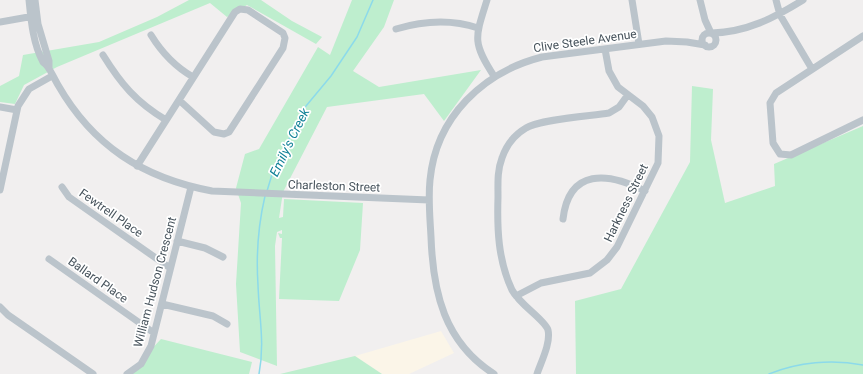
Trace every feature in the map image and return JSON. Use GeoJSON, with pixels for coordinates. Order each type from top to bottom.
{"type":"FeatureCollection","features":[{"type":"Feature","properties":{"kind":"street","name":"Charleston Street"},"geometry":{"type":"LineString","coordinates":[[29,0],[49,61],[49,68],[52,76],[71,106],[89,128],[112,149],[137,166],[157,176],[191,187],[212,191],[429,200]]}},
{"type":"Feature","properties":{"kind":"street","name":"Charleston Street"},"geometry":{"type":"LineString","coordinates":[[34,16],[35,0]]}},
{"type":"Feature","properties":{"kind":"street"},"geometry":{"type":"LineString","coordinates":[[487,0],[477,35],[479,50],[494,76]]}},
{"type":"Feature","properties":{"kind":"street"},"geometry":{"type":"LineString","coordinates":[[632,0],[639,44]]}},
{"type":"Feature","properties":{"kind":"street"},"geometry":{"type":"LineString","coordinates":[[700,0],[705,20],[715,36],[716,42]]}},
{"type":"Feature","properties":{"kind":"street"},"geometry":{"type":"LineString","coordinates":[[776,0],[780,15],[812,69]]}},
{"type":"Feature","properties":{"kind":"street"},"geometry":{"type":"LineString","coordinates":[[703,36],[712,33],[730,33],[754,26],[780,15],[803,0]]}},
{"type":"Feature","properties":{"kind":"street"},"geometry":{"type":"LineString","coordinates":[[137,166],[192,77],[235,12],[240,9],[248,10],[283,33],[285,38],[283,48],[229,132],[219,134],[214,132],[178,100]]}},
{"type":"Feature","properties":{"kind":"street"},"geometry":{"type":"LineString","coordinates":[[0,22],[34,16]]}},
{"type":"Feature","properties":{"kind":"street"},"geometry":{"type":"LineString","coordinates":[[705,20],[702,40],[705,46],[711,46],[730,33]]}},
{"type":"Feature","properties":{"kind":"street"},"geometry":{"type":"LineString","coordinates":[[396,29],[413,24],[454,22],[478,28]]}},
{"type":"Feature","properties":{"kind":"street"},"geometry":{"type":"LineString","coordinates":[[151,35],[161,51],[192,77]]}},
{"type":"Feature","properties":{"kind":"street","name":"Clive Steele Avenue"},"geometry":{"type":"LineString","coordinates":[[687,42],[703,36]]}},
{"type":"Feature","properties":{"kind":"street"},"geometry":{"type":"LineString","coordinates":[[863,36],[776,93],[771,99],[773,143],[778,152],[784,155],[791,155],[863,120]]}},
{"type":"Feature","properties":{"kind":"street","name":"Clive Steele Avenue"},"geometry":{"type":"LineString","coordinates":[[494,374],[477,361],[460,342],[440,304],[433,278],[429,200],[430,180],[434,157],[447,125],[458,109],[472,94],[494,76],[520,64],[542,57],[666,41],[687,42],[705,46]]}},
{"type":"Feature","properties":{"kind":"street","name":"Harkness Street"},"geometry":{"type":"LineString","coordinates":[[516,296],[541,283],[580,276],[599,267],[614,252],[658,163],[659,136],[650,113],[639,103],[627,96],[613,80],[608,66],[605,49]]}},
{"type":"Feature","properties":{"kind":"street"},"geometry":{"type":"LineString","coordinates":[[103,55],[117,78],[132,96],[166,120]]}},
{"type":"Feature","properties":{"kind":"street"},"geometry":{"type":"LineString","coordinates":[[0,190],[17,110],[22,98],[29,89],[52,76]]}},
{"type":"Feature","properties":{"kind":"street"},"geometry":{"type":"LineString","coordinates":[[537,374],[548,341],[548,330],[542,322],[527,310],[516,296],[506,276],[497,225],[498,173],[506,148],[519,133],[530,125],[609,113],[619,107],[627,96]]}},
{"type":"Feature","properties":{"kind":"street"},"geometry":{"type":"LineString","coordinates":[[0,107],[17,110]]}},
{"type":"Feature","properties":{"kind":"street"},"geometry":{"type":"LineString","coordinates":[[563,219],[565,205],[569,194],[574,188],[583,182],[597,179],[614,179],[645,191]]}},
{"type":"Feature","properties":{"kind":"street","name":"Fewtrell Place"},"geometry":{"type":"LineString","coordinates":[[62,187],[69,197],[170,268]]}},
{"type":"Feature","properties":{"kind":"street","name":"William Hudson Crescent"},"geometry":{"type":"LineString","coordinates":[[127,374],[137,367],[147,355],[162,304],[191,187]]}},
{"type":"Feature","properties":{"kind":"street"},"geometry":{"type":"LineString","coordinates":[[177,241],[205,248],[223,257]]}},
{"type":"Feature","properties":{"kind":"street","name":"Ballard Place"},"geometry":{"type":"LineString","coordinates":[[49,259],[154,333]]}},
{"type":"Feature","properties":{"kind":"street"},"geometry":{"type":"LineString","coordinates":[[162,304],[213,316],[227,324]]}},
{"type":"Feature","properties":{"kind":"street"},"geometry":{"type":"LineString","coordinates":[[0,307],[8,315],[82,371],[93,374]]}},
{"type":"Feature","properties":{"kind":"shaded area"},"geometry":{"type":"Polygon","coordinates":[[[441,331],[454,353],[409,374],[382,374],[355,356],[441,331]]]}},
{"type":"Feature","properties":{"kind":"green space"},"geometry":{"type":"Polygon","coordinates":[[[189,0],[261,0],[292,21],[322,37],[316,44],[247,5],[227,17],[210,3],[57,67],[24,85],[15,104],[0,102],[0,86],[19,76],[23,55],[99,42],[157,17],[189,0]]]}},
{"type":"Feature","properties":{"kind":"green space"},"geometry":{"type":"Polygon","coordinates":[[[352,0],[394,0],[384,27],[353,71],[379,87],[481,70],[444,121],[424,94],[327,107],[283,192],[279,218],[283,217],[284,199],[363,203],[360,250],[339,301],[279,299],[282,238],[280,238],[278,233],[282,234],[282,230],[277,232],[275,246],[277,366],[240,352],[236,284],[241,203],[236,188],[245,154],[259,149],[318,47],[330,55],[352,0]]]}},
{"type":"Feature","properties":{"kind":"green space"},"geometry":{"type":"Polygon","coordinates":[[[692,86],[713,89],[711,140],[725,203],[775,186],[774,164],[863,126],[863,374],[576,374],[575,301],[621,289],[690,162],[692,86]]]}},
{"type":"Feature","properties":{"kind":"green space"},"geometry":{"type":"Polygon","coordinates":[[[161,339],[252,362],[249,374],[128,374],[161,339]]]}},
{"type":"Feature","properties":{"kind":"green space"},"geometry":{"type":"Polygon","coordinates":[[[355,356],[382,374],[280,374],[355,356]]]}},
{"type":"Feature","properties":{"kind":"waterway","name":"Emily's Creek"},"geometry":{"type":"LineString","coordinates":[[267,191],[274,168],[306,106],[331,76],[357,37],[373,0]]}},
{"type":"Feature","properties":{"kind":"waterway","name":"Emily's Creek"},"geometry":{"type":"LineString","coordinates":[[259,374],[262,340],[257,274],[257,252],[259,229],[265,196]]}},
{"type":"Feature","properties":{"kind":"waterway"},"geometry":{"type":"LineString","coordinates":[[769,374],[803,364],[839,362],[863,365]]}}]}
